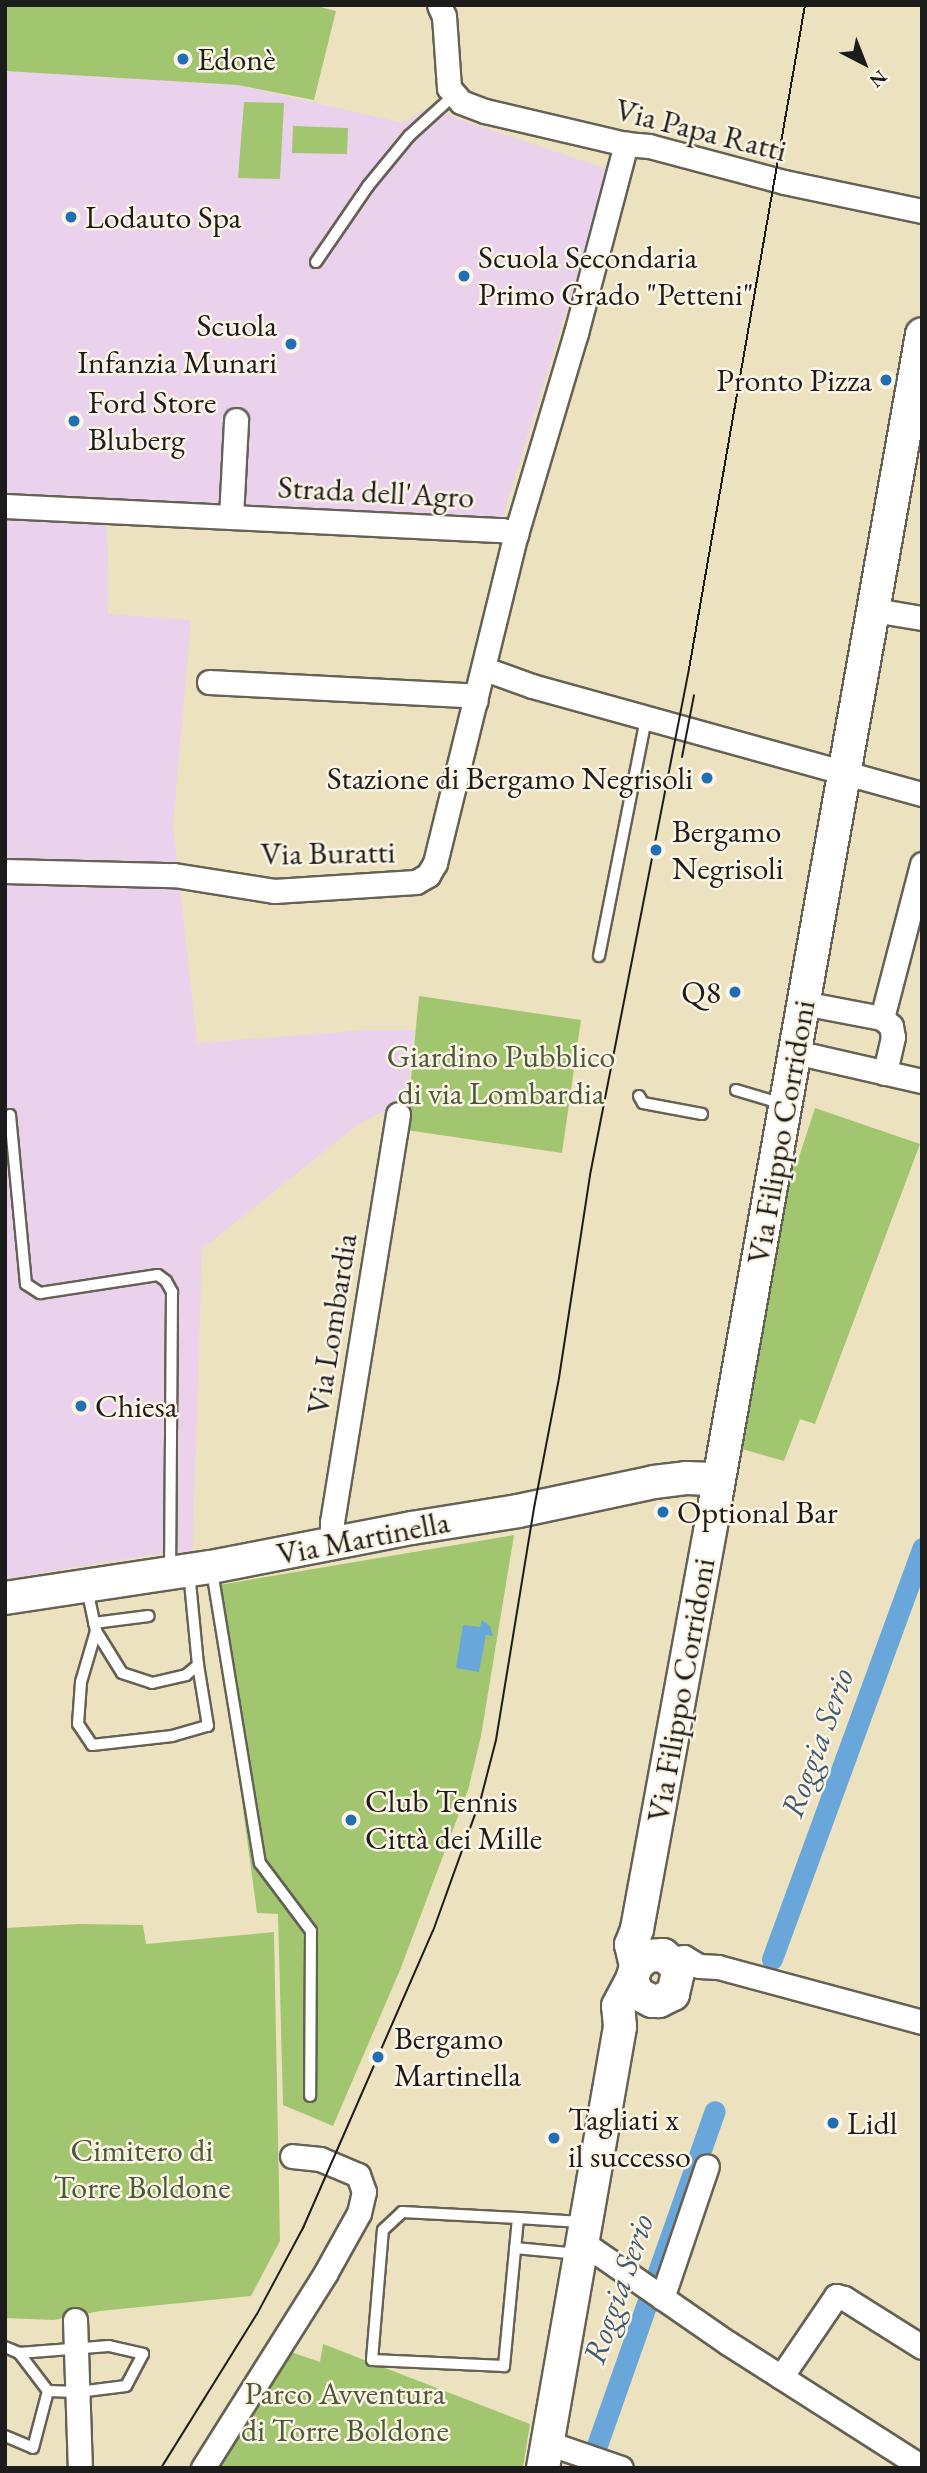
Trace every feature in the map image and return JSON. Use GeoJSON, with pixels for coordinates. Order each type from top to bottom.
{"type":"FeatureCollection","features":[{"type":"Feature","properties":{"kind":"street"},"geometry":{"type":"LineString","coordinates":[[439,5],[444,16],[449,88],[461,100]]}},
{"type":"Feature","properties":{"kind":"street","name":"Via Papa Ratti"},"geometry":{"type":"LineString","coordinates":[[461,100],[775,180],[922,211]]}},
{"type":"Feature","properties":{"kind":"street","name":"Via Buratti"},"geometry":{"type":"LineString","coordinates":[[5,871],[174,875],[274,891],[416,882],[428,875],[435,863],[516,534],[583,308],[626,144]]}},
{"type":"Feature","properties":{"kind":"street","name":"Via Filippo Corridoni"},"geometry":{"type":"LineString","coordinates":[[660,1973],[649,1939],[637,1929],[922,334]]}},
{"type":"Feature","properties":{"kind":"street","name":"Strada dell'Agro"},"geometry":{"type":"LineString","coordinates":[[231,517],[236,420]]}},
{"type":"Feature","properties":{"kind":"street","name":"Strada dell'Agro"},"geometry":{"type":"LineString","coordinates":[[5,506],[502,530],[516,534]]}},
{"type":"Feature","properties":{"kind":"street"},"geometry":{"type":"LineString","coordinates":[[874,610],[922,618]]}},
{"type":"Feature","properties":{"kind":"street"},"geometry":{"type":"LineString","coordinates":[[485,668],[532,686],[646,719],[820,765],[844,775],[922,794]]}},
{"type":"Feature","properties":{"kind":"street"},"geometry":{"type":"LineString","coordinates":[[209,682],[464,695],[476,701]]}},
{"type":"Feature","properties":{"kind":"street"},"geometry":{"type":"LineString","coordinates":[[882,1018],[922,864]]}},
{"type":"Feature","properties":{"kind":"street"},"geometry":{"type":"LineString","coordinates":[[803,1003],[882,1018],[891,1026],[893,1037],[885,1073]]}},
{"type":"Feature","properties":{"kind":"street"},"geometry":{"type":"LineString","coordinates":[[795,1052],[922,1081]]}},
{"type":"Feature","properties":{"kind":"street","name":"Via Lombardia"},"geometry":{"type":"LineString","coordinates":[[332,1543],[331,1522],[398,1114]]}},
{"type":"Feature","properties":{"kind":"street","name":"Via Martinella"},"geometry":{"type":"LineString","coordinates":[[5,1598],[190,1570],[518,1511],[654,1482],[686,1478],[719,1479]]}},
{"type":"Feature","properties":{"kind":"street"},"geometry":{"type":"LineString","coordinates":[[621,2468],[545,2454],[620,2027],[660,1973],[718,1967],[922,2022]]}},
{"type":"Feature","properties":{"kind":"street"},"geometry":{"type":"LineString","coordinates":[[203,2468],[326,2274],[359,2213],[364,2192],[358,2175],[320,2159],[292,2156]]}},
{"type":"Feature","properties":{"kind":"street"},"geometry":{"type":"LineString","coordinates":[[662,2298],[707,2166]]}},
{"type":"Feature","properties":{"kind":"street"},"geometry":{"type":"LineString","coordinates":[[583,2240],[632,2278],[922,2467]]}},
{"type":"Feature","properties":{"kind":"street"},"geometry":{"type":"LineString","coordinates":[[781,2377],[836,2296],[844,2298],[922,2347]]}},
{"type":"Feature","properties":{"kind":"street"},"geometry":{"type":"LineString","coordinates":[[75,2320],[80,2468]]}},
{"type":"Feature","properties":{"kind":"lane"},"geometry":{"type":"LineString","coordinates":[[316,262],[368,186],[409,136],[461,100]]}},
{"type":"Feature","properties":{"kind":"lane"},"geometry":{"type":"LineString","coordinates":[[599,956],[646,719]]}},
{"type":"Feature","properties":{"kind":"lane"},"geometry":{"type":"LineString","coordinates":[[736,1090],[785,1105]]}},
{"type":"Feature","properties":{"kind":"lane"},"geometry":{"type":"LineString","coordinates":[[639,1096],[643,1103],[702,1114]]}},
{"type":"Feature","properties":{"kind":"lane"},"geometry":{"type":"LineString","coordinates":[[10,1115],[26,1284],[40,1293],[158,1275],[166,1281],[172,1292],[192,1611],[208,1726],[172,1735],[92,1745],[78,1724],[81,1682],[95,1627]]}},
{"type":"Feature","properties":{"kind":"lane"},"geometry":{"type":"LineString","coordinates":[[190,1570],[260,1863],[312,1931],[310,2096]]}},
{"type":"Feature","properties":{"kind":"lane"},"geometry":{"type":"LineString","coordinates":[[87,1586],[95,1627],[122,1673],[152,1683],[186,1675],[198,1665]]}},
{"type":"Feature","properties":{"kind":"lane"},"geometry":{"type":"LineString","coordinates":[[179,1613],[192,1611]]}},
{"type":"Feature","properties":{"kind":"lane"},"geometry":{"type":"LineString","coordinates":[[95,1627],[149,1616]]}},
{"type":"Feature","properties":{"kind":"lane"},"geometry":{"type":"LineString","coordinates":[[518,2218],[504,2366],[372,2360],[383,2230],[402,2212],[518,2218],[583,2240]]}},
{"type":"Feature","properties":{"kind":"lane"},"geometry":{"type":"LineString","coordinates":[[515,2248],[583,2240]]}},
{"type":"Feature","properties":{"kind":"lane"},"geometry":{"type":"LineString","coordinates":[[5,2347],[19,2353],[109,2346],[143,2354],[126,2386],[78,2392],[47,2391]]}},
{"type":"Feature","properties":{"kind":"lane"},"geometry":{"type":"LineString","coordinates":[[19,2353],[47,2391]]}},
{"type":"Feature","properties":{"kind":"lane"},"geometry":{"type":"LineString","coordinates":[[5,2436],[33,2448],[47,2391]]}},
{"type":"Feature","properties":{"kind":"shaded area"},"geometry":{"type":"Polygon","coordinates":[[[5,71],[238,85],[403,123],[431,106],[461,120],[610,170],[500,525],[107,505],[108,614],[191,620],[173,826],[197,1043],[367,1030],[415,1030],[407,1100],[360,1123],[202,1249],[192,1565],[169,1552],[5,1579],[5,71]]]}},
{"type":"Feature","properties":{"kind":"green space"},"geometry":{"type":"Polygon","coordinates":[[[5,5],[313,5],[336,11],[314,100],[238,85],[5,71],[5,5]]]}},
{"type":"Feature","properties":{"kind":"green space"},"geometry":{"type":"Polygon","coordinates":[[[244,102],[284,103],[280,179],[238,178],[244,102]]]}},
{"type":"Feature","properties":{"kind":"green space"},"geometry":{"type":"Polygon","coordinates":[[[293,126],[348,128],[347,154],[292,153],[293,126]]]}},
{"type":"Feature","properties":{"kind":"green space","name":"Giardino Pubblico di via Lombardia"},"geometry":{"type":"Polygon","coordinates":[[[419,996],[581,1020],[562,1153],[406,1130],[419,996]]]}},
{"type":"Feature","properties":{"kind":"green space"},"geometry":{"type":"Polygon","coordinates":[[[815,1108],[920,1144],[815,1424],[800,1419],[784,1461],[742,1449],[793,1159],[798,1160],[815,1108]]]}},
{"type":"Feature","properties":{"kind":"green space","name":"Club Tennis Città dei Mille"},"geometry":{"type":"Polygon","coordinates":[[[514,1535],[481,1736],[468,1790],[400,1970],[333,2126],[283,2105],[278,1914],[257,1913],[213,1586],[514,1535]]]}},
{"type":"Feature","properties":{"kind":"green space","name":"Cimitero di Torre Boldone"},"geometry":{"type":"Polygon","coordinates":[[[79,1924],[143,1925],[146,1944],[274,1932],[280,2241],[251,2296],[100,2311],[54,2320],[5,2318],[5,1928],[79,1924]]]}},
{"type":"Feature","properties":{"kind":"green space","name":"Parco Avventura di Torre Boldone"},"geometry":{"type":"Polygon","coordinates":[[[323,2344],[530,2424],[523,2468],[213,2468],[285,2350],[320,2362],[323,2344]]]}},
{"type":"Feature","properties":{"kind":"water"},"geometry":{"type":"Polygon","coordinates":[[[482,1620],[490,1626],[493,1636],[486,1635],[479,1672],[456,1668],[463,1625],[480,1627],[482,1620]]]}},
{"type":"Feature","properties":{"kind":"waterway","name":"Roggia Serio"},"geometry":{"type":"LineString","coordinates":[[772,1959],[922,1548]]}},
{"type":"Feature","properties":{"kind":"waterway","name":"Roggia Serio"},"geometry":{"type":"LineString","coordinates":[[596,2448],[715,2111]]}},
{"type":"Feature","properties":{"kind":"tram line"},"geometry":{"type":"LineString","coordinates":[[161,2468],[257,2314],[303,2228],[433,1931],[481,1798],[496,1740],[534,1508],[559,1378],[590,1175],[689,669],[805,5]]}},
{"type":"Feature","properties":{"kind":"tram line"},"geometry":{"type":"LineString","coordinates":[[682,757],[694,695]]}},
{"type":"Feature","properties":{"kind":"place","name":"Edonè"},"geometry":{"type":"Point","coordinates":[183,59]}},
{"type":"Feature","properties":{"kind":"place","name":"Lodauto Spa"},"geometry":{"type":"Point","coordinates":[71,217]}},
{"type":"Feature","properties":{"kind":"place","name":"Scuola Secondaria Primo Grado \"Petteni\""},"geometry":{"type":"Point","coordinates":[464,276]}},
{"type":"Feature","properties":{"kind":"place","name":"Scuola Infanzia Munari"},"geometry":{"type":"Point","coordinates":[291,344]}},
{"type":"Feature","properties":{"kind":"place","name":"Pronto Pizza"},"geometry":{"type":"Point","coordinates":[886,380]}},
{"type":"Feature","properties":{"kind":"place","name":"Ford Store Bluberg"},"geometry":{"type":"Point","coordinates":[74,421]}},
{"type":"Feature","properties":{"kind":"place","name":"Stazione di Bergamo Negrisoli"},"geometry":{"type":"Point","coordinates":[707,778]}},
{"type":"Feature","properties":{"kind":"place","name":"Bergamo Negrisoli"},"geometry":{"type":"Point","coordinates":[656,850]}},
{"type":"Feature","properties":{"kind":"place","name":"Q8"},"geometry":{"type":"Point","coordinates":[735,992]}},
{"type":"Feature","properties":{"kind":"place","name":"Chiesa"},"geometry":{"type":"Point","coordinates":[81,1406]}},
{"type":"Feature","properties":{"kind":"place","name":"Optional Bar"},"geometry":{"type":"Point","coordinates":[663,1512]}},
{"type":"Feature","properties":{"kind":"place","name":"Club Tennis Città dei Mille"},"geometry":{"type":"Point","coordinates":[351,1820]}},
{"type":"Feature","properties":{"kind":"place","name":"Bergamo Martinella"},"geometry":{"type":"Point","coordinates":[378,2057]}},
{"type":"Feature","properties":{"kind":"place","name":"Lidl"},"geometry":{"type":"Point","coordinates":[833,2123]}},
{"type":"Feature","properties":{"kind":"place","name":"Tagliati x il successo"},"geometry":{"type":"Point","coordinates":[554,2138]}}]}
